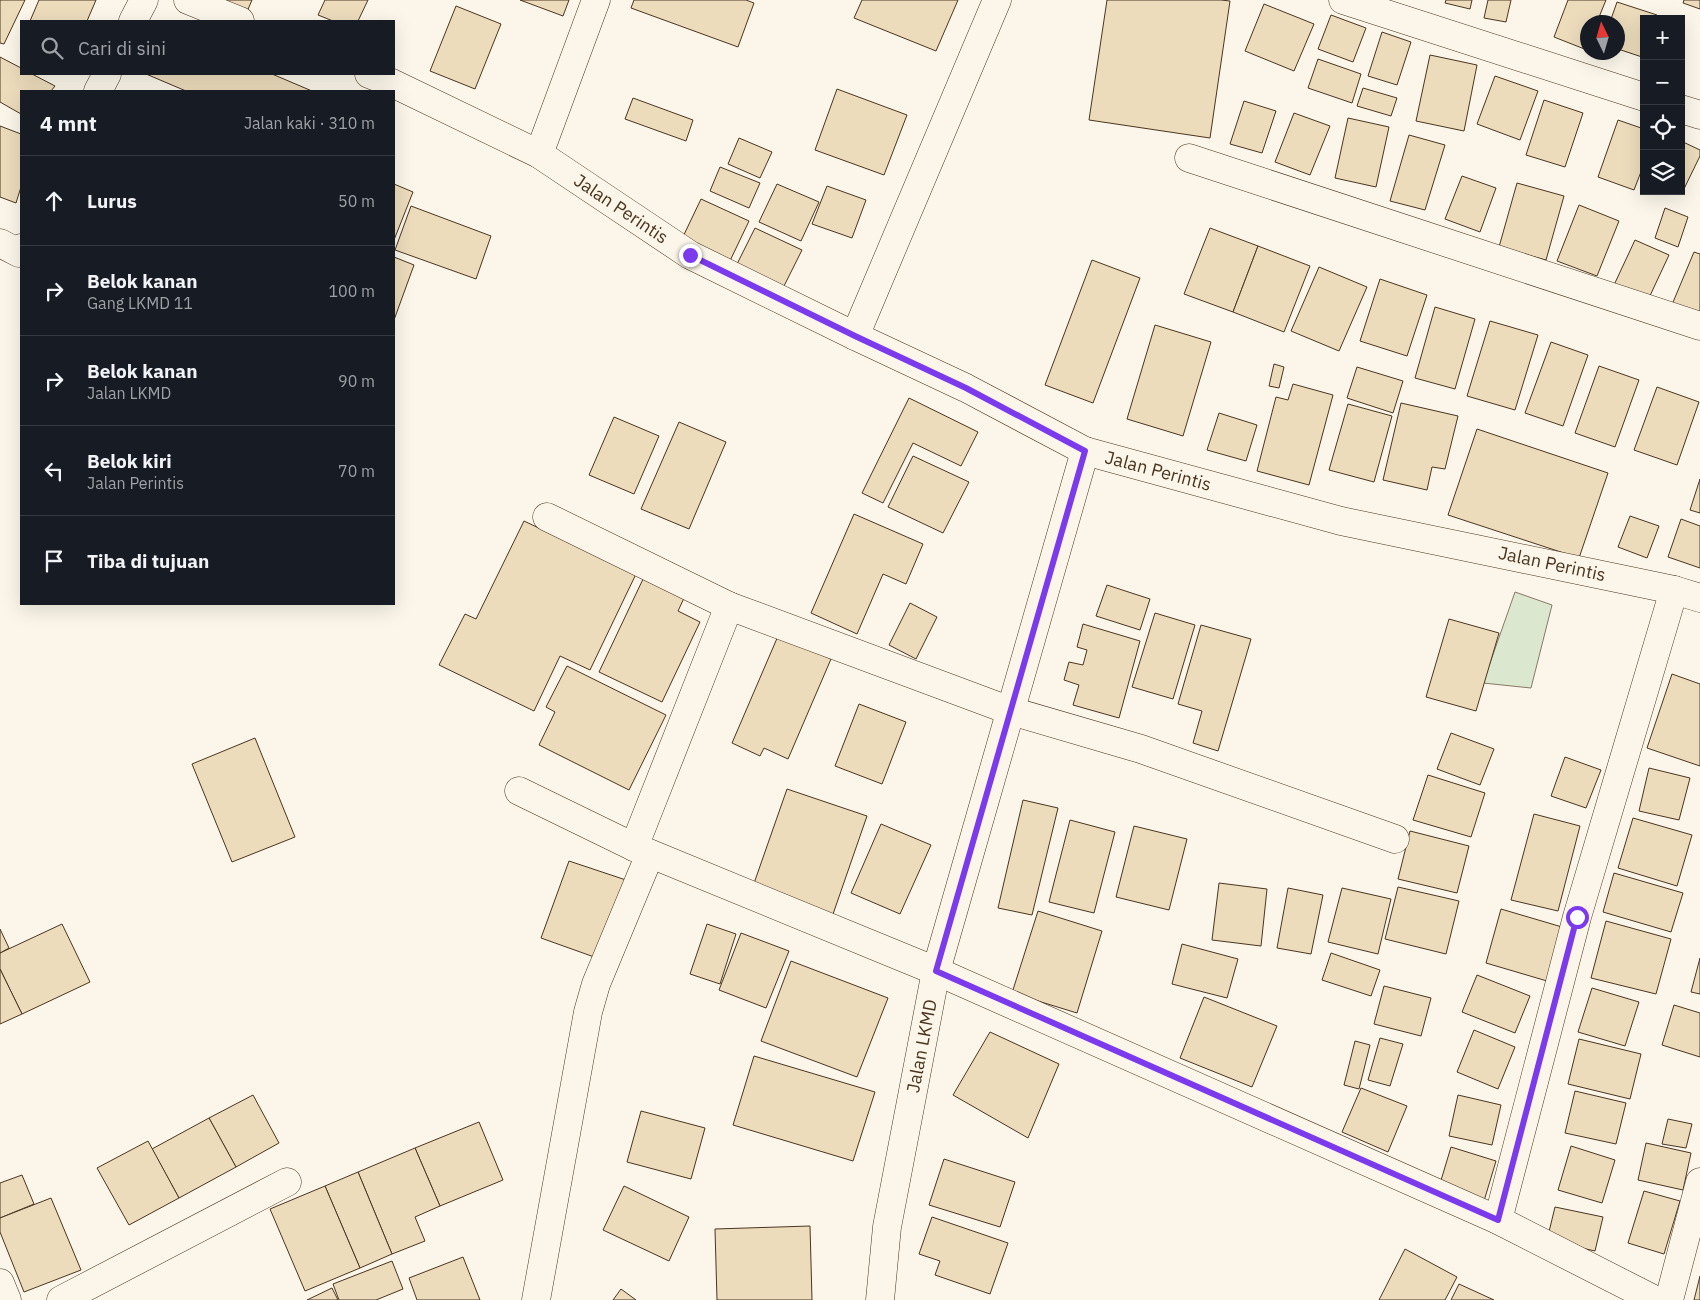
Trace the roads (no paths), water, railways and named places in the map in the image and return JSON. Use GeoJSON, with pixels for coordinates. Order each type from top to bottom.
{"type":"FeatureCollection","features":[{"type":"Feature","properties":{"kind":"street"},"geometry":{"type":"LineString","coordinates":[[134,20],[144,0]]}},
{"type":"Feature","properties":{"kind":"street"},"geometry":{"type":"LineString","coordinates":[[188,0],[238,20]]}},
{"type":"Feature","properties":{"kind":"street"},"geometry":{"type":"LineString","coordinates":[[539,154],[596,0]]}},
{"type":"Feature","properties":{"kind":"street"},"geometry":{"type":"LineString","coordinates":[[855,336],[998,0]]}},
{"type":"Feature","properties":{"kind":"street"},"geometry":{"type":"LineString","coordinates":[[1343,0],[1640,96]]}},
{"type":"Feature","properties":{"kind":"street"},"geometry":{"type":"LineString","coordinates":[[99,90],[106,75]]}},
{"type":"Feature","properties":{"kind":"street","name":"Jalan Perintis"},"geometry":{"type":"LineString","coordinates":[[383,83],[539,154],[690,255],[966,388],[1085,451],[1340,521],[1674,590],[1700,598]]}},
{"type":"Feature","properties":{"kind":"street"},"geometry":{"type":"LineString","coordinates":[[1685,110],[1700,115]]}},
{"type":"Feature","properties":{"kind":"street"},"geometry":{"type":"LineString","coordinates":[[1189,158],[1700,326]]}},
{"type":"Feature","properties":{"kind":"street","name":"Jalan LKMD"},"geometry":{"type":"LineString","coordinates":[[880,1300],[887,1227],[936,971],[1085,451]]}},
{"type":"Feature","properties":{"kind":"street"},"geometry":{"type":"LineString","coordinates":[[547,517],[729,606],[1011,711],[1141,750],[1395,839]]}},
{"type":"Feature","properties":{"kind":"street"},"geometry":{"type":"LineString","coordinates":[[1498,1220],[1577,917],[1674,590]]}},
{"type":"Feature","properties":{"kind":"street"},"geometry":{"type":"LineString","coordinates":[[536,1300],[588,1012],[642,851],[729,606]]}},
{"type":"Feature","properties":{"kind":"street"},"geometry":{"type":"LineString","coordinates":[[519,790],[642,851],[936,971],[1498,1220],[1656,1300]]}},
{"type":"Feature","properties":{"kind":"street"},"geometry":{"type":"LineString","coordinates":[[60,1300],[288,1182]]}},
{"type":"Feature","properties":{"kind":"street"},"geometry":{"type":"LineString","coordinates":[[1669,1300],[1700,1182]]}},
{"type":"Feature","properties":{"kind":"street"},"geometry":{"type":"LineString","coordinates":[[0,1282],[7,1300]]}}]}
